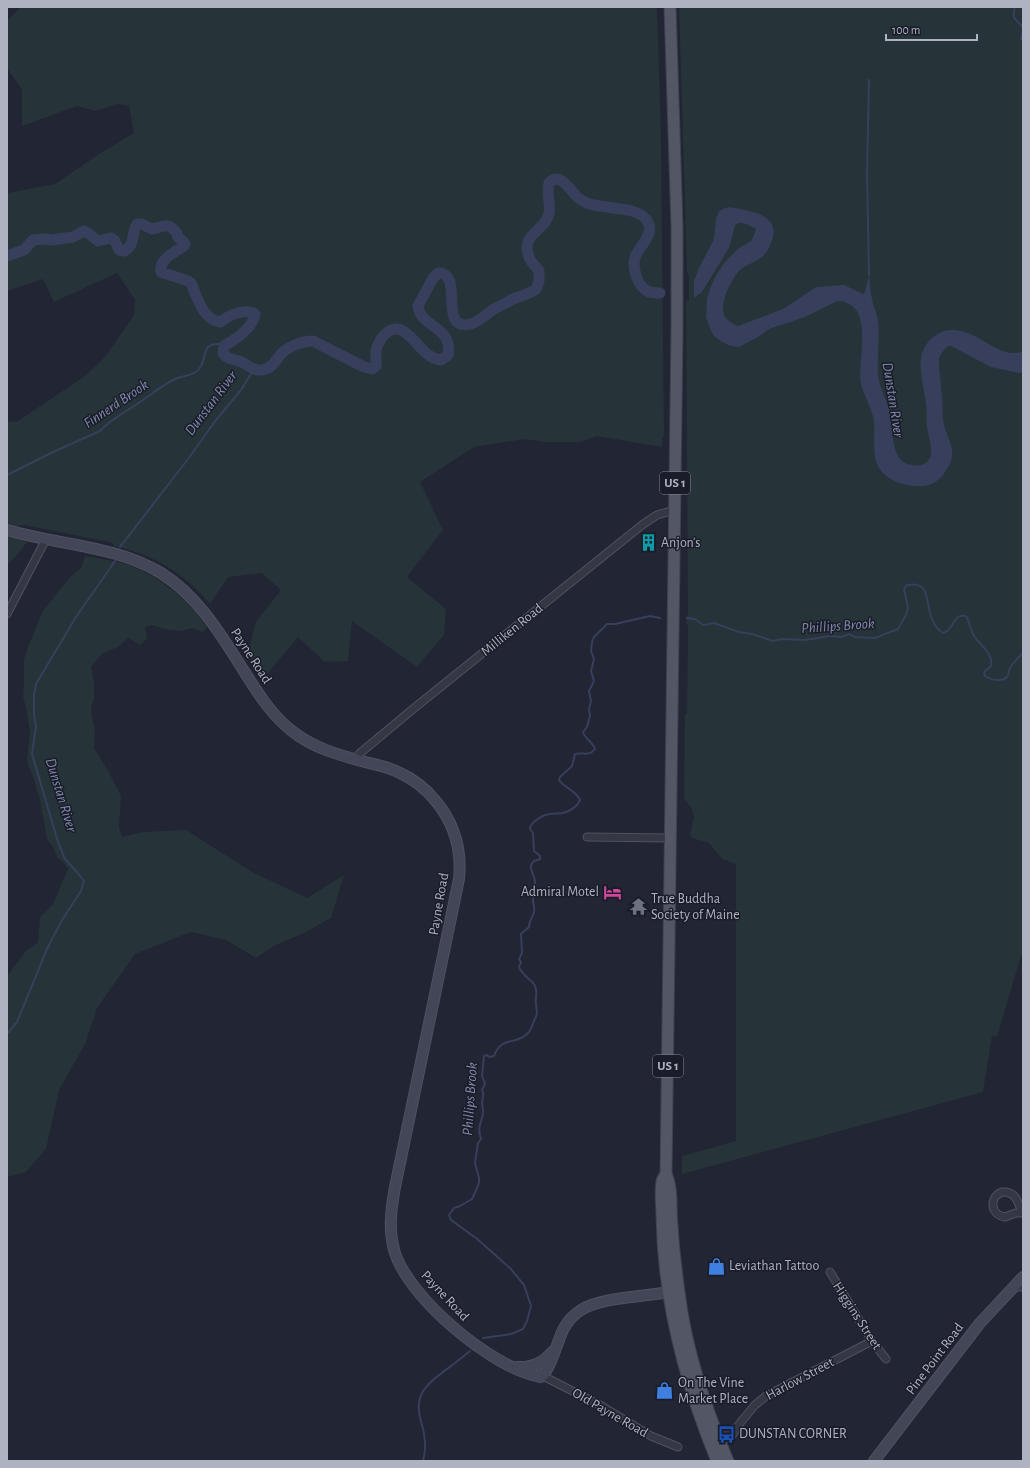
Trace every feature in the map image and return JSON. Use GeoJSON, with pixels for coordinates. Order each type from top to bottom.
{"type":"FeatureCollection","features":[{"type":"Feature","properties":{"kind":"main road","name":"US 1"},"geometry":{"type":"LineString","coordinates":[[670,7],[676,226],[666,1174],[662,1181],[662,1225],[673,1292],[672,1315],[686,1375],[714,1440],[728,1461]]}},
{"type":"Feature","properties":{"kind":"main road","name":"Payne Road"},"geometry":{"type":"LineString","coordinates":[[7,530],[121,555],[146,565],[165,576],[185,592],[205,613],[258,693],[280,720],[298,736],[332,753],[398,772],[412,779],[436,802],[448,820],[454,834],[459,854],[460,874],[392,1202],[390,1224],[393,1246],[397,1258],[405,1272],[429,1304],[468,1340],[488,1354],[513,1367],[537,1376],[544,1376]]}},
{"type":"Feature","properties":{"kind":"main road","name":"Pine Point Road"},"geometry":{"type":"LineString","coordinates":[[874,1461],[973,1332],[1018,1287],[1023,1277]]}},
{"type":"Feature","properties":{"kind":"main road"},"geometry":{"type":"LineString","coordinates":[[544,1376],[567,1323],[577,1312],[586,1306],[605,1301],[673,1292]]}},
{"type":"Feature","properties":{"kind":"main road"},"geometry":{"type":"LineString","coordinates":[[513,1367],[526,1367],[537,1364],[545,1360],[555,1349]]}},
{"type":"Feature","properties":{"kind":"main road","name":"US 1"},"geometry":{"type":"LineString","coordinates":[[714,1440],[717,1461]]}},
{"type":"Feature","properties":{"kind":"street","name":"Milliken Road"},"geometry":{"type":"LineString","coordinates":[[356,760],[359,754],[413,709],[642,526],[657,515],[674,510]]}},
{"type":"Feature","properties":{"kind":"street"},"geometry":{"type":"LineString","coordinates":[[7,614],[46,539]]}},
{"type":"Feature","properties":{"kind":"street"},"geometry":{"type":"LineString","coordinates":[[587,837],[670,838]]}},
{"type":"Feature","properties":{"kind":"street"},"geometry":{"type":"LineString","coordinates":[[1002,1192],[1011,1193],[1016,1197],[1023,1213],[1016,1213],[1005,1217],[1000,1216],[993,1209],[993,1200],[1002,1192]]}},
{"type":"Feature","properties":{"kind":"street","name":"Higgins Street"},"geometry":{"type":"LineString","coordinates":[[830,1272],[872,1341],[886,1359]]}},
{"type":"Feature","properties":{"kind":"street","name":"Harlow Street"},"geometry":{"type":"LineString","coordinates":[[714,1440],[727,1440],[755,1405],[766,1396],[872,1341]]}},
{"type":"Feature","properties":{"kind":"street","name":"Old Payne Road"},"geometry":{"type":"LineString","coordinates":[[544,1376],[600,1405],[651,1436],[678,1447]]}},
{"type":"Feature","properties":{"kind":"shaded area"},"geometry":{"type":"Polygon","coordinates":[[[21,7],[657,7],[661,138],[664,437],[662,437],[662,447],[597,436],[581,442],[544,442],[525,439],[474,447],[420,482],[443,530],[407,577],[446,609],[444,635],[417,667],[352,621],[348,661],[325,662],[298,637],[262,680],[251,664],[252,662],[247,658],[256,622],[281,590],[262,573],[228,577],[210,604],[178,574],[167,566],[142,554],[114,546],[113,543],[109,542],[24,525],[16,526],[7,524],[7,422],[18,421],[85,376],[105,357],[134,315],[135,300],[117,273],[54,302],[43,279],[7,291],[7,193],[55,184],[99,154],[134,133],[129,106],[117,104],[96,111],[77,106],[22,126],[22,90],[7,68],[7,21],[21,7]]]}},
{"type":"Feature","properties":{"kind":"shaded area"},"geometry":{"type":"Polygon","coordinates":[[[679,7],[1023,7],[1023,949],[997,1037],[992,1035],[983,1092],[682,1174],[682,1156],[736,1141],[736,864],[722,859],[709,843],[692,838],[690,834],[694,817],[692,809],[684,798],[688,627],[686,622],[688,614],[686,301],[689,300],[689,278],[687,270],[679,7]]]}},
{"type":"Feature","properties":{"kind":"shaded area"},"geometry":{"type":"Polygon","coordinates":[[[7,536],[27,542],[13,560],[7,564],[7,536]]]}},
{"type":"Feature","properties":{"kind":"shaded area"},"geometry":{"type":"Polygon","coordinates":[[[85,556],[123,563],[151,575],[182,598],[207,627],[202,632],[192,628],[181,631],[169,630],[151,625],[145,627],[147,639],[140,645],[128,638],[118,647],[102,654],[91,667],[94,681],[94,699],[91,706],[91,712],[95,732],[94,748],[121,796],[119,827],[122,837],[143,832],[186,830],[254,873],[307,898],[344,875],[331,918],[304,933],[276,945],[256,958],[226,940],[191,932],[135,954],[97,1008],[85,1044],[59,1090],[46,1149],[26,1172],[7,1177],[7,976],[25,952],[38,942],[40,917],[53,904],[68,869],[57,857],[53,847],[47,839],[40,800],[27,761],[30,732],[23,697],[24,660],[43,611],[69,578],[81,568],[85,556]]]}},
{"type":"Feature","properties":{"kind":"water"},"geometry":{"type":"Polygon","coordinates":[[[729,207],[761,215],[772,224],[774,231],[769,248],[763,256],[738,272],[726,292],[723,304],[724,315],[728,320],[738,326],[783,309],[816,287],[844,285],[863,294],[865,292],[869,275],[871,296],[878,320],[879,379],[881,389],[890,412],[896,452],[900,459],[906,463],[922,465],[928,461],[931,455],[921,363],[924,349],[933,337],[946,331],[958,330],[1002,351],[1013,353],[1023,351],[1023,372],[1019,373],[991,367],[951,346],[948,346],[942,352],[939,362],[943,418],[951,445],[952,456],[948,467],[937,481],[930,485],[922,486],[913,486],[901,483],[889,478],[877,464],[874,452],[874,421],[872,411],[861,384],[860,375],[862,329],[860,318],[856,310],[849,304],[842,301],[835,302],[805,317],[769,329],[758,337],[739,347],[731,346],[714,336],[706,317],[707,298],[710,289],[715,277],[724,263],[739,248],[751,241],[756,229],[742,223],[735,225],[727,251],[702,292],[694,298],[694,281],[714,239],[718,213],[722,209],[729,207]]]}},
{"type":"Feature","properties":{"kind":"waterway"},"geometry":{"type":"LineString","coordinates":[[1015,7],[1014,16],[1022,26],[1023,29],[1021,39],[1023,39]]}},
{"type":"Feature","properties":{"kind":"waterway"},"geometry":{"type":"LineString","coordinates":[[869,80],[867,173],[869,275]]}},
{"type":"Feature","properties":{"kind":"waterway","name":"Dunstan River"},"geometry":{"type":"LineString","coordinates":[[7,256],[24,250],[33,240],[51,240],[73,237],[84,231],[98,241],[111,238],[115,241],[119,250],[124,251],[128,249],[132,242],[137,224],[141,224],[152,229],[169,226],[177,233],[178,237],[185,244],[172,253],[162,263],[161,272],[191,283],[201,307],[209,317],[214,320],[220,322],[240,312],[250,312],[255,314],[252,322],[246,329],[239,336],[224,346],[223,353],[229,358],[242,362],[254,369],[262,370],[272,365],[288,348],[301,343],[313,341],[364,367],[372,369],[376,366],[376,350],[384,335],[397,329],[402,330],[407,334],[426,353],[435,359],[441,360],[448,355],[446,338],[425,319],[420,313],[418,306],[433,278],[438,273],[446,275],[450,282],[452,311],[455,319],[460,324],[474,323],[496,308],[536,289],[539,281],[539,271],[530,259],[527,251],[527,244],[547,220],[549,214],[549,183],[556,179],[562,181],[577,197],[587,203],[629,210],[637,213],[648,222],[648,235],[636,255],[634,264],[635,270],[638,280],[643,288],[650,292],[660,293]]}},
{"type":"Feature","properties":{"kind":"waterway","name":"Finnerd Brook"},"geometry":{"type":"LineString","coordinates":[[7,475],[100,431],[114,419],[164,385],[196,372],[203,362],[205,352],[210,345],[225,344]]}},
{"type":"Feature","properties":{"kind":"waterway","name":"Dunstan River"},"geometry":{"type":"LineString","coordinates":[[120,547],[216,420],[241,390],[254,369]]}},
{"type":"Feature","properties":{"kind":"waterway","name":"Dunstan River"},"geometry":{"type":"LineString","coordinates":[[7,1034],[17,1022],[47,949],[62,920],[81,891],[84,881],[65,859],[58,842],[32,754],[36,726],[34,714],[34,694],[36,684],[76,617],[115,561]]}},
{"type":"Feature","properties":{"kind":"waterway","name":"Phillips Brook"},"geometry":{"type":"LineString","coordinates":[[687,618],[695,619],[704,625],[714,623],[739,632],[752,634],[773,641],[782,639],[805,640],[830,636],[842,637],[849,634],[855,637],[875,638],[898,629],[906,615],[908,608],[904,589],[907,585],[915,584],[924,590],[933,622],[943,633],[950,628],[956,619],[962,616],[967,617],[974,636],[989,654],[991,666],[984,672],[985,676],[994,680],[1006,678],[1011,666],[1023,653]]}},
{"type":"Feature","properties":{"kind":"waterway","name":"Phillips Brook"},"geometry":{"type":"LineString","coordinates":[[483,1338],[511,1334],[523,1329],[531,1306],[524,1285],[510,1268],[476,1238],[451,1220],[449,1215],[454,1208],[472,1199],[479,1183],[475,1163],[478,1143],[481,1139],[479,1130],[483,1114],[482,1090],[485,1084],[482,1076],[484,1056],[494,1056],[501,1045],[523,1037],[530,1030],[537,1015],[536,988],[534,984],[523,974],[519,967],[521,962],[519,959],[522,953],[521,934],[529,927],[534,910],[533,900],[535,881],[531,866],[534,861],[540,859],[540,856],[534,851],[533,833],[530,827],[535,821],[543,816],[563,813],[571,810],[580,800],[576,794],[559,780],[560,777],[572,766],[575,754],[588,754],[595,749],[593,744],[585,737],[583,732],[587,727],[590,716],[589,709],[591,701],[589,691],[594,681],[591,671],[594,659],[591,651],[594,637],[607,624],[615,624],[650,616],[660,618]]}},
{"type":"Feature","properties":{"kind":"waterway","name":"Phillips Brook"},"geometry":{"type":"LineString","coordinates":[[423,1461],[425,1441],[419,1410],[419,1401],[422,1393],[433,1380],[470,1351]]}},
{"type":"Feature","properties":{"kind":"place","name":"Anjon's"},"geometry":{"type":"Point","coordinates":[648,543]}},
{"type":"Feature","properties":{"kind":"place","name":"Admiral Motel"},"geometry":{"type":"Point","coordinates":[612,892]}},
{"type":"Feature","properties":{"kind":"place","name":"True Buddha Society of Maine"},"geometry":{"type":"Point","coordinates":[638,907]}},
{"type":"Feature","properties":{"kind":"place","name":"Leviathan Tattoo"},"geometry":{"type":"Point","coordinates":[716,1266]}},
{"type":"Feature","properties":{"kind":"place","name":"On The Vine Market Place"},"geometry":{"type":"Point","coordinates":[665,1391]}},
{"type":"Feature","properties":{"kind":"place","name":"DUNSTAN CORNER"},"geometry":{"type":"Point","coordinates":[726,1434]}}]}
